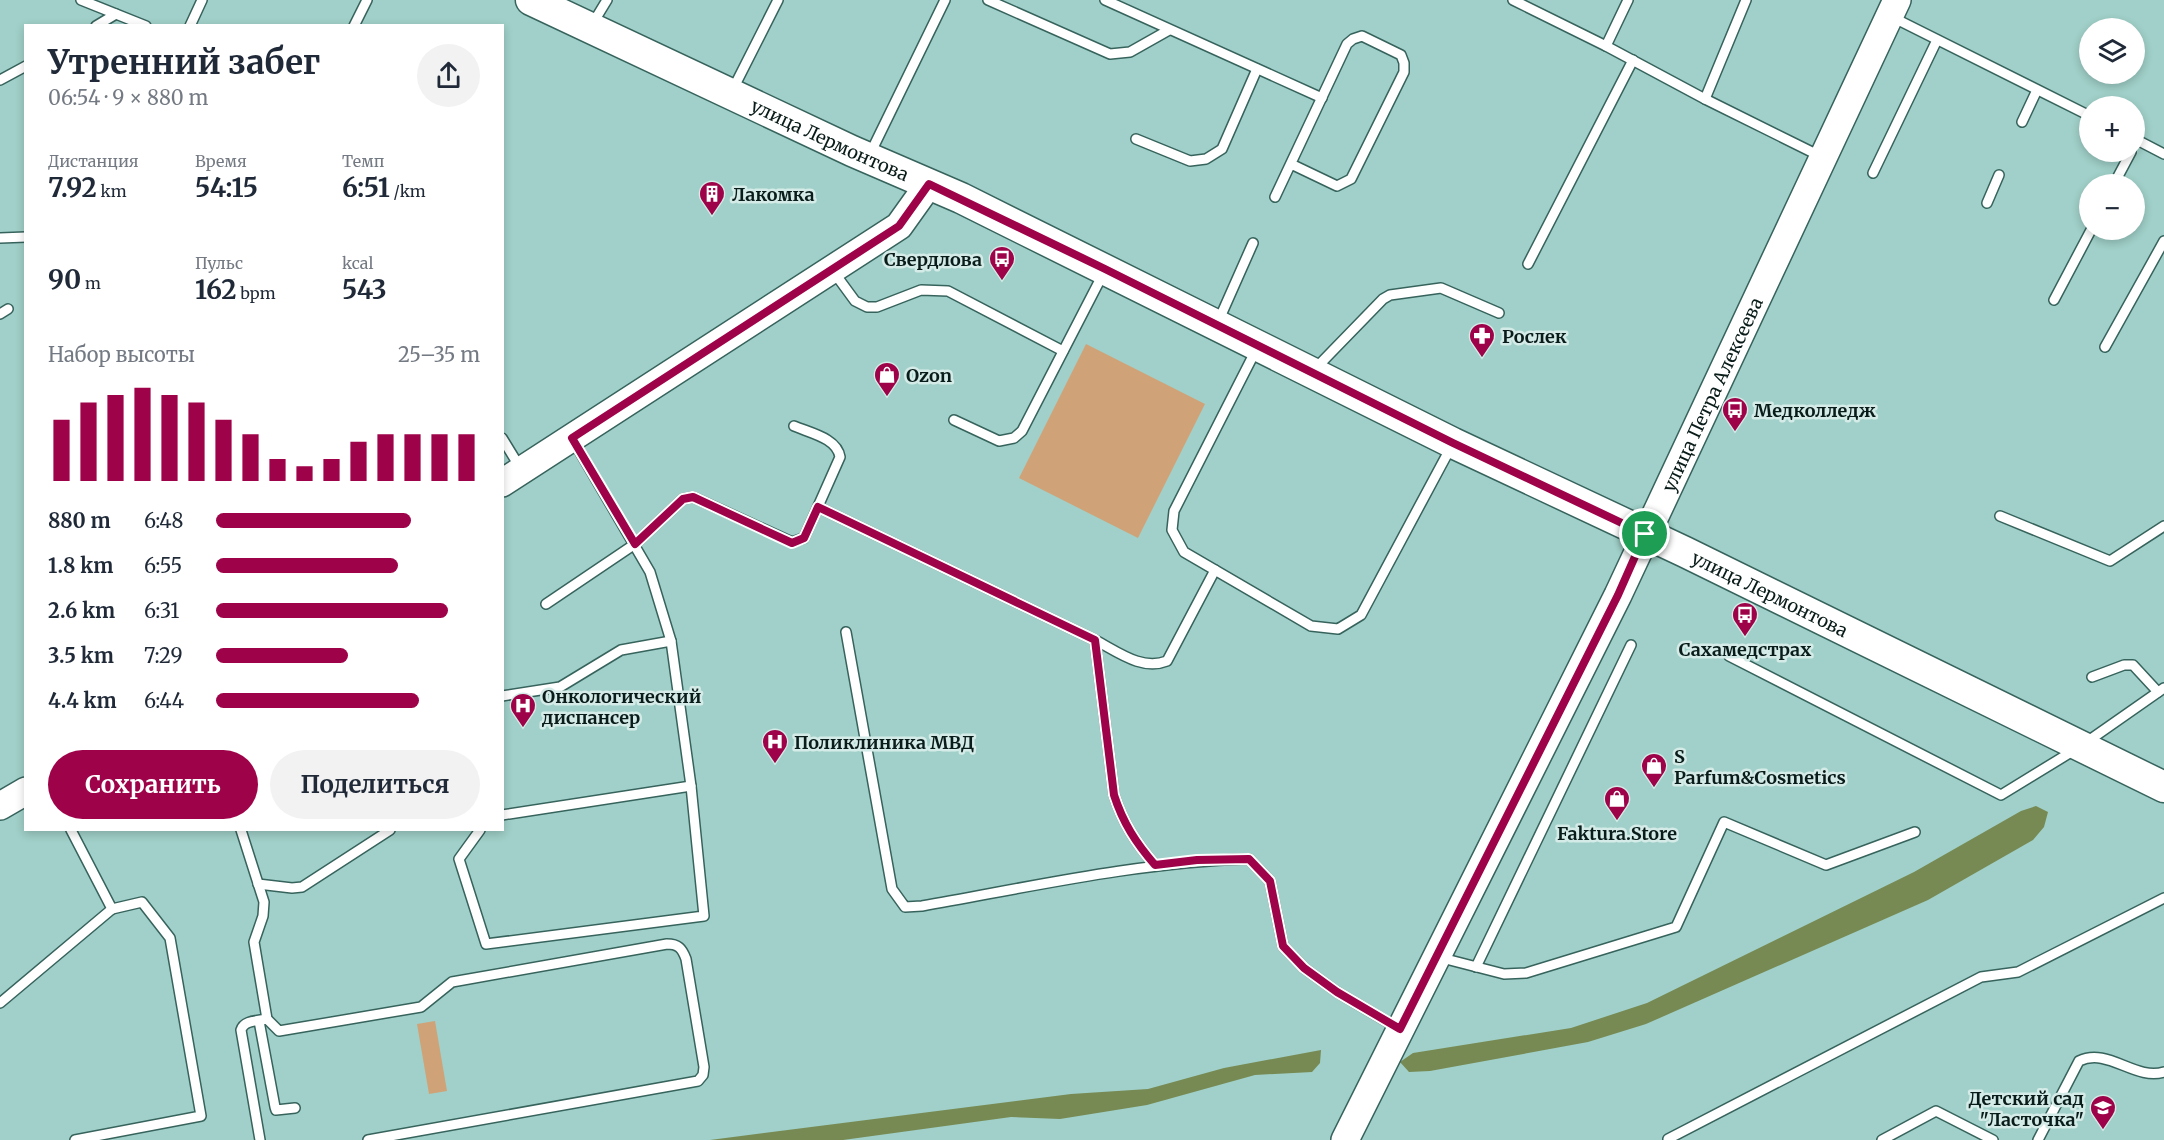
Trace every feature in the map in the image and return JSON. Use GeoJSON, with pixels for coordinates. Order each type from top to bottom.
{"type":"FeatureCollection","features":[{"type":"Feature","properties":{"kind":"main road","name":"улица Лермонтова"},"geometry":{"type":"LineString","coordinates":[[531,0],[868,158],[929,184],[1217,324],[1453,443],[2164,787]]}},
{"type":"Feature","properties":{"kind":"main road","name":"улица Петра Алексеева"},"geometry":{"type":"LineString","coordinates":[[1345,1140],[1613,605],[1893,8]]}},
{"type":"Feature","properties":{"kind":"main road"},"geometry":{"type":"LineString","coordinates":[[512,476],[899,226],[929,184]]}},
{"type":"Feature","properties":{"kind":"main road"},"geometry":{"type":"LineString","coordinates":[[0,806],[24,792]]}},
{"type":"Feature","properties":{"kind":"lane"},"geometry":{"type":"LineString","coordinates":[[81,0],[141,24]]}},
{"type":"Feature","properties":{"kind":"lane"},"geometry":{"type":"LineString","coordinates":[[191,24],[202,0]]}},
{"type":"Feature","properties":{"kind":"lane"},"geometry":{"type":"LineString","coordinates":[[355,24],[367,0]]}},
{"type":"Feature","properties":{"kind":"lane"},"geometry":{"type":"LineString","coordinates":[[590,28],[607,0]]}},
{"type":"Feature","properties":{"kind":"lane"},"geometry":{"type":"LineString","coordinates":[[731,93],[778,0]]}},
{"type":"Feature","properties":{"kind":"lane"},"geometry":{"type":"LineString","coordinates":[[868,158],[945,0]]}},
{"type":"Feature","properties":{"kind":"lane"},"geometry":{"type":"LineString","coordinates":[[988,0],[1110,54],[1130,52],[1169,30]]}},
{"type":"Feature","properties":{"kind":"lane"},"geometry":{"type":"LineString","coordinates":[[1105,0],[1322,98]]}},
{"type":"Feature","properties":{"kind":"lane"},"geometry":{"type":"LineString","coordinates":[[1513,0],[1822,157]]}},
{"type":"Feature","properties":{"kind":"lane"},"geometry":{"type":"LineString","coordinates":[[1606,46],[1628,0]]}},
{"type":"Feature","properties":{"kind":"lane"},"geometry":{"type":"LineString","coordinates":[[1705,99],[1746,0]]}},
{"type":"Feature","properties":{"kind":"lane"},"geometry":{"type":"LineString","coordinates":[[1893,8],[1937,40],[2079,111]]}},
{"type":"Feature","properties":{"kind":"lane"},"geometry":{"type":"LineString","coordinates":[[99,24],[116,14]]}},
{"type":"Feature","properties":{"kind":"lane"},"geometry":{"type":"LineString","coordinates":[[1275,197],[1290,164],[1347,44],[1362,36],[1401,55],[1404,72],[1351,179],[1337,186],[1290,164]]}},
{"type":"Feature","properties":{"kind":"lane"},"geometry":{"type":"LineString","coordinates":[[1873,173],[1937,40]]}},
{"type":"Feature","properties":{"kind":"lane"},"geometry":{"type":"LineString","coordinates":[[1528,264],[1634,60]]}},
{"type":"Feature","properties":{"kind":"lane"},"geometry":{"type":"LineString","coordinates":[[0,80],[24,67]]}},
{"type":"Feature","properties":{"kind":"lane"},"geometry":{"type":"LineString","coordinates":[[1136,139],[1190,161],[1206,159],[1222,148],[1257,69]]}},
{"type":"Feature","properties":{"kind":"lane"},"geometry":{"type":"LineString","coordinates":[[2022,122],[2037,90]]}},
{"type":"Feature","properties":{"kind":"lane"},"geometry":{"type":"LineString","coordinates":[[2145,145],[2164,154]]}},
{"type":"Feature","properties":{"kind":"lane"},"geometry":{"type":"LineString","coordinates":[[1987,203],[2000,175]]}},
{"type":"Feature","properties":{"kind":"lane"},"geometry":{"type":"LineString","coordinates":[[0,238],[24,237]]}},
{"type":"Feature","properties":{"kind":"lane"},"geometry":{"type":"LineString","coordinates":[[2055,300],[2086,240]]}},
{"type":"Feature","properties":{"kind":"lane"},"geometry":{"type":"LineString","coordinates":[[2105,347],[2164,241]]}},
{"type":"Feature","properties":{"kind":"lane"},"geometry":{"type":"LineString","coordinates":[[1217,324],[1253,243]]}},
{"type":"Feature","properties":{"kind":"lane"},"geometry":{"type":"LineString","coordinates":[[954,420],[999,441],[1014,438],[1022,431],[1105,269]]}},
{"type":"Feature","properties":{"kind":"lane"},"geometry":{"type":"LineString","coordinates":[[831,270],[855,301],[867,307],[877,307],[921,290],[948,291],[1063,351]]}},
{"type":"Feature","properties":{"kind":"lane"},"geometry":{"type":"LineString","coordinates":[[1312,372],[1383,299],[1390,295],[1441,288],[1499,313]]}},
{"type":"Feature","properties":{"kind":"lane"},"geometry":{"type":"LineString","coordinates":[[1258,345],[1174,511],[1172,530],[1184,552],[1311,626],[1338,629],[1361,615],[1453,443]]}},
{"type":"Feature","properties":{"kind":"lane"},"geometry":{"type":"LineString","coordinates":[[546,604],[635,544],[683,499],[693,497],[792,543],[804,538],[840,457],[838,449],[832,442],[794,426]]}},
{"type":"Feature","properties":{"kind":"lane"},"geometry":{"type":"LineString","coordinates":[[479,831],[459,860],[486,944],[704,916],[671,641],[650,572],[572,438]]}},
{"type":"Feature","properties":{"kind":"lane"},"geometry":{"type":"LineString","coordinates":[[504,446],[512,476]]}},
{"type":"Feature","properties":{"kind":"lane"},"geometry":{"type":"LineString","coordinates":[[818,507],[1144,664],[1157,665],[1167,661],[1215,570]]}},
{"type":"Feature","properties":{"kind":"lane"},"geometry":{"type":"LineString","coordinates":[[2000,516],[2110,561],[2164,526]]}},
{"type":"Feature","properties":{"kind":"lane"},"geometry":{"type":"LineString","coordinates":[[846,632],[892,889],[905,907],[922,906],[1155,865],[1197,860],[1249,859],[1270,881],[1283,946],[1312,974],[1337,992],[1400,1029]]}},
{"type":"Feature","properties":{"kind":"lane"},"geometry":{"type":"LineString","coordinates":[[1095,640],[1114,795],[1120,815],[1131,835],[1155,865]]}},
{"type":"Feature","properties":{"kind":"lane"},"geometry":{"type":"LineString","coordinates":[[504,696],[560,687],[621,650],[671,641]]}},
{"type":"Feature","properties":{"kind":"lane"},"geometry":{"type":"LineString","coordinates":[[1476,967],[1630,645]]}},
{"type":"Feature","properties":{"kind":"lane"},"geometry":{"type":"LineString","coordinates":[[1729,656],[2001,795],[2081,746],[2161,690],[2133,665],[2124,664],[2092,677]]}},
{"type":"Feature","properties":{"kind":"lane"},"geometry":{"type":"LineString","coordinates":[[504,815],[690,786]]}},
{"type":"Feature","properties":{"kind":"lane"},"geometry":{"type":"LineString","coordinates":[[1436,957],[1504,974],[1526,973],[1676,927],[1724,822],[1826,866],[1914,832]]}},
{"type":"Feature","properties":{"kind":"lane"},"geometry":{"type":"LineString","coordinates":[[72,831],[112,909]]}},
{"type":"Feature","properties":{"kind":"lane"},"geometry":{"type":"LineString","coordinates":[[241,831],[264,902],[264,910],[254,942],[275,1107],[280,1111],[295,1108]]}},
{"type":"Feature","properties":{"kind":"lane"},"geometry":{"type":"LineString","coordinates":[[258,884],[302,887],[388,831]]}},
{"type":"Feature","properties":{"kind":"lane"},"geometry":{"type":"LineString","coordinates":[[1668,1139],[1981,977],[2018,972],[2164,898]]}},
{"type":"Feature","properties":{"kind":"lane"},"geometry":{"type":"LineString","coordinates":[[0,1003],[112,909],[142,902],[170,938],[201,1116],[75,1140]]}},
{"type":"Feature","properties":{"kind":"lane"},"geometry":{"type":"LineString","coordinates":[[260,1140],[241,1030],[247,1023],[263,1020],[279,1031],[284,1031],[422,1007],[452,981],[667,944],[675,944],[682,950],[686,959],[704,1067],[704,1075],[698,1081],[368,1140]]}},
{"type":"Feature","properties":{"kind":"lane"},"geometry":{"type":"LineString","coordinates":[[2038,1140],[2079,1061],[2088,1057],[2099,1057],[2154,1075],[2164,1072]]}},
{"type":"Feature","properties":{"kind":"lane"},"geometry":{"type":"LineString","coordinates":[[1882,1140],[1936,1111],[1993,1140]]}},
{"type":"Feature","properties":{"kind":"shaded area"},"geometry":{"type":"Polygon","coordinates":[[[1086,344],[1205,404],[1138,538],[1019,478],[1086,344]]]}},
{"type":"Feature","properties":{"kind":"shaded area"},"geometry":{"type":"Polygon","coordinates":[[[2036,806],[2048,812],[2044,827],[2033,840],[1928,900],[1646,1024],[1588,1042],[1430,1071],[1409,1072],[1400,1062],[1413,1053],[1571,1028],[1647,1003],[1914,872],[2021,811],[2036,806]]]}},
{"type":"Feature","properties":{"kind":"shaded area"},"geometry":{"type":"Polygon","coordinates":[[[435,1021],[447,1091],[429,1094],[417,1024],[435,1021]]]}},
{"type":"Feature","properties":{"kind":"shaded area"},"geometry":{"type":"Polygon","coordinates":[[[1321,1050],[1320,1063],[1312,1072],[1255,1075],[1147,1105],[1060,1119],[1011,1117],[843,1140],[710,1140],[1071,1094],[1148,1089],[1224,1068],[1321,1050]]]}},
{"type":"Feature","properties":{"kind":"place","name":"Лакомка"},"geometry":{"type":"Point","coordinates":[712,217]}},
{"type":"Feature","properties":{"kind":"place","name":"Свердлова"},"geometry":{"type":"Point","coordinates":[1002,282]}},
{"type":"Feature","properties":{"kind":"place","name":"Рослек"},"geometry":{"type":"Point","coordinates":[1482,359]}},
{"type":"Feature","properties":{"kind":"place","name":"Ozon"},"geometry":{"type":"Point","coordinates":[887,398]}},
{"type":"Feature","properties":{"kind":"place","name":"Медколледж"},"geometry":{"type":"Point","coordinates":[1735,433]}},
{"type":"Feature","properties":{"kind":"place","name":"Сахамедстрах"},"geometry":{"type":"Point","coordinates":[1745,638]}},
{"type":"Feature","properties":{"kind":"place","name":"Онкологический диспансер"},"geometry":{"type":"Point","coordinates":[523,729]}},
{"type":"Feature","properties":{"kind":"place","name":"Поликлиника МВД"},"geometry":{"type":"Point","coordinates":[775,765]}},
{"type":"Feature","properties":{"kind":"place","name":"S Parfum&Cosmetics"},"geometry":{"type":"Point","coordinates":[1654,789]}},
{"type":"Feature","properties":{"kind":"place","name":"Faktura.Store"},"geometry":{"type":"Point","coordinates":[1617,822]}},
{"type":"Feature","properties":{"kind":"place","name":"Детский сад \"Ласточка\""},"geometry":{"type":"Point","coordinates":[2103,1131]}},
{"type":"Feature","properties":{"kind":"route"},"geometry":{"type":"LineString","coordinates":[[929,184],[962,198],[1453,443],[1645,534],[1618,595],[1400,1029],[1337,992],[1304,968],[1283,946],[1270,881],[1249,859],[1197,860],[1155,865],[1142,850],[1120,815],[1114,795],[1095,640],[818,507],[804,538],[792,543],[693,497],[683,499],[635,544],[572,438],[899,226],[929,184]]}}]}
